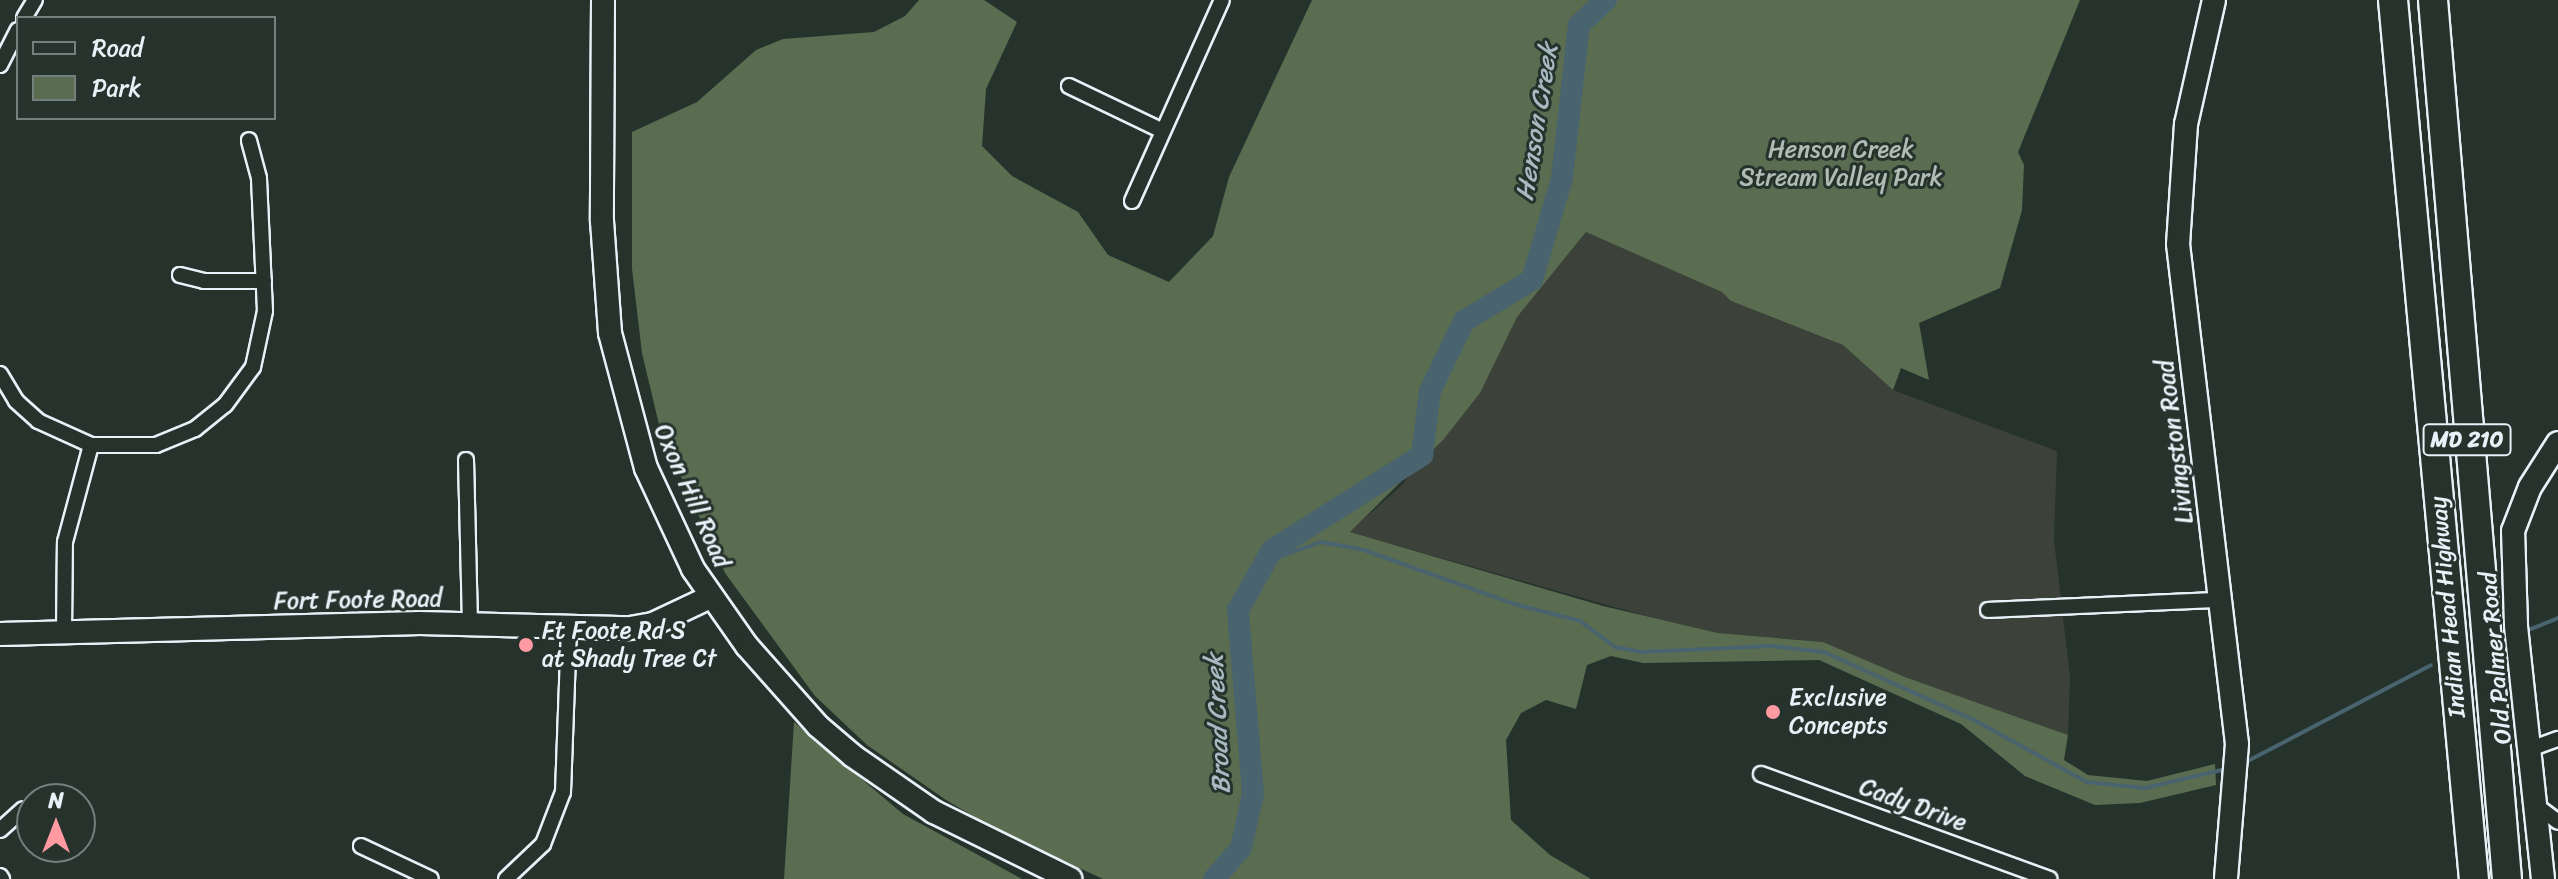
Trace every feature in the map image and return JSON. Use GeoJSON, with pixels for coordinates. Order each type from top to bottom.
{"type":"FeatureCollection","features":[{"type":"Feature","properties":{"kind":"highway","name":"Indian Head Highway"},"geometry":{"type":"LineString","coordinates":[[2393,0],[2474,879]]}},
{"type":"Feature","properties":{"kind":"highway","name":"Indian Head Highway"},"geometry":{"type":"LineString","coordinates":[[2433,0],[2507,879]]}},
{"type":"Feature","properties":{"kind":"main road","name":"Oxon Hill Road"},"geometry":{"type":"LineString","coordinates":[[603,0],[602,221],[610,333],[646,468],[710,597],[794,700],[862,763],[945,818],[1070,879]]}},
{"type":"Feature","properties":{"kind":"main road","name":"Livingston Road"},"geometry":{"type":"LineString","coordinates":[[2214,0],[2186,124],[2178,244],[2237,752],[2237,789],[2226,879]]}},
{"type":"Feature","properties":{"kind":"main road","name":"Old Palmer Road"},"geometry":{"type":"LineString","coordinates":[[2543,879],[2516,625],[2513,531],[2530,487],[2558,443]]}},
{"type":"Feature","properties":{"kind":"main road","name":"Fort Foote Road"},"geometry":{"type":"LineString","coordinates":[[0,634],[470,625],[569,628],[653,624],[710,597]]}},
{"type":"Feature","properties":{"kind":"street"},"geometry":{"type":"LineString","coordinates":[[1132,201],[1161,130],[1222,0]]}},
{"type":"Feature","properties":{"kind":"street"},"geometry":{"type":"LineString","coordinates":[[2,55],[16,33]]}},
{"type":"Feature","properties":{"kind":"street"},"geometry":{"type":"LineString","coordinates":[[1069,86],[1161,130]]}},
{"type":"Feature","properties":{"kind":"street"},"geometry":{"type":"LineString","coordinates":[[0,374],[16,401],[38,421],[91,445],[156,445],[195,429],[225,405],[258,352],[264,281],[259,178],[249,140]]}},
{"type":"Feature","properties":{"kind":"street"},"geometry":{"type":"LineString","coordinates":[[180,275],[204,281],[264,281]]}},
{"type":"Feature","properties":{"kind":"street"},"geometry":{"type":"LineString","coordinates":[[64,632],[65,542],[91,445]]}},
{"type":"Feature","properties":{"kind":"street"},"geometry":{"type":"LineString","coordinates":[[466,460],[470,625]]}},
{"type":"Feature","properties":{"kind":"street"},"geometry":{"type":"LineString","coordinates":[[1988,610],[2220,600]]}},
{"type":"Feature","properties":{"kind":"street"},"geometry":{"type":"LineString","coordinates":[[506,879],[543,844],[563,792],[569,628]]}},
{"type":"Feature","properties":{"kind":"street"},"geometry":{"type":"LineString","coordinates":[[2530,749],[2558,739]]}},
{"type":"Feature","properties":{"kind":"street","name":"Cady Drive"},"geometry":{"type":"LineString","coordinates":[[1761,774],[2049,879]]}},
{"type":"Feature","properties":{"kind":"street"},"geometry":{"type":"LineString","coordinates":[[2537,806],[2558,822]]}},
{"type":"Feature","properties":{"kind":"street"},"geometry":{"type":"LineString","coordinates":[[0,830],[16,815]]}},
{"type":"Feature","properties":{"kind":"street"},"geometry":{"type":"LineString","coordinates":[[361,846],[431,879]]}},
{"type":"Feature","properties":{"kind":"shaded area"},"geometry":{"type":"Polygon","coordinates":[[[1593,224],[1685,252],[1731,301],[1843,345],[1893,390],[2057,451],[2054,540],[2070,677],[2068,735],[1905,677],[1823,642],[1719,633],[1650,617],[1349,532],[1399,488],[1480,393],[1516,317],[1593,224]]]}},
{"type":"Feature","properties":{"kind":"green space","name":"Henson Creek Stream Valley Park"},"geometry":{"type":"Polygon","coordinates":[[[919,0],[984,0],[1017,22],[986,89],[982,146],[1012,176],[1078,212],[1108,255],[1169,282],[1213,236],[1229,177],[1312,0],[2080,0],[2018,152],[2024,165],[2022,210],[2000,288],[1919,323],[1929,380],[1901,368],[1893,390],[1843,345],[1731,301],[1722,292],[1586,232],[1517,317],[1480,393],[1443,440],[1350,532],[1603,606],[1718,633],[1823,642],[1905,677],[2068,735],[2064,760],[2088,775],[2147,781],[2215,764],[2216,785],[2140,803],[2095,805],[2025,776],[1961,724],[1819,660],[1643,663],[1611,656],[1587,665],[1576,709],[1546,700],[1521,713],[1506,740],[1511,820],[1550,855],[1591,879],[1103,879],[995,829],[946,800],[867,745],[815,696],[725,573],[661,433],[642,353],[632,269],[632,132],[697,102],[756,50],[783,39],[874,32],[905,16],[919,0]]]}},
{"type":"Feature","properties":{"kind":"green space"},"geometry":{"type":"Polygon","coordinates":[[[794,722],[903,814],[1022,879],[784,879],[794,722]]]}},
{"type":"Feature","properties":{"kind":"waterway","name":"Henson Creek"},"geometry":{"type":"LineString","coordinates":[[1214,879],[1241,848],[1253,794],[1238,610],[1272,550],[1422,455],[1430,391],[1464,321],[1532,280],[1562,178],[1579,25],[1606,0]]}},
{"type":"Feature","properties":{"kind":"waterway"},"geometry":{"type":"LineString","coordinates":[[1265,562],[1321,542],[1364,550],[1514,604],[1580,621],[1615,647],[1640,652],[1772,646],[1824,652],[1974,720],[2087,782],[2145,788],[2226,769]]}},
{"type":"Feature","properties":{"kind":"waterway"},"geometry":{"type":"LineString","coordinates":[[2531,629],[2558,618]]}},
{"type":"Feature","properties":{"kind":"waterway"},"geometry":{"type":"LineString","coordinates":[[2242,764],[2431,665]]}},
{"type":"Feature","properties":{"kind":"place","name":"Ft Foote Rd S at Shady Tree Ct"},"geometry":{"type":"Point","coordinates":[526,645]}},
{"type":"Feature","properties":{"kind":"place","name":"Exclusive Concepts"},"geometry":{"type":"Point","coordinates":[1773,712]}},
{"type":"Feature","properties":{"kind":"water label","name":"Broad Creek"},"geometry":{"type":"Point","coordinates":[1218,724]}}]}
